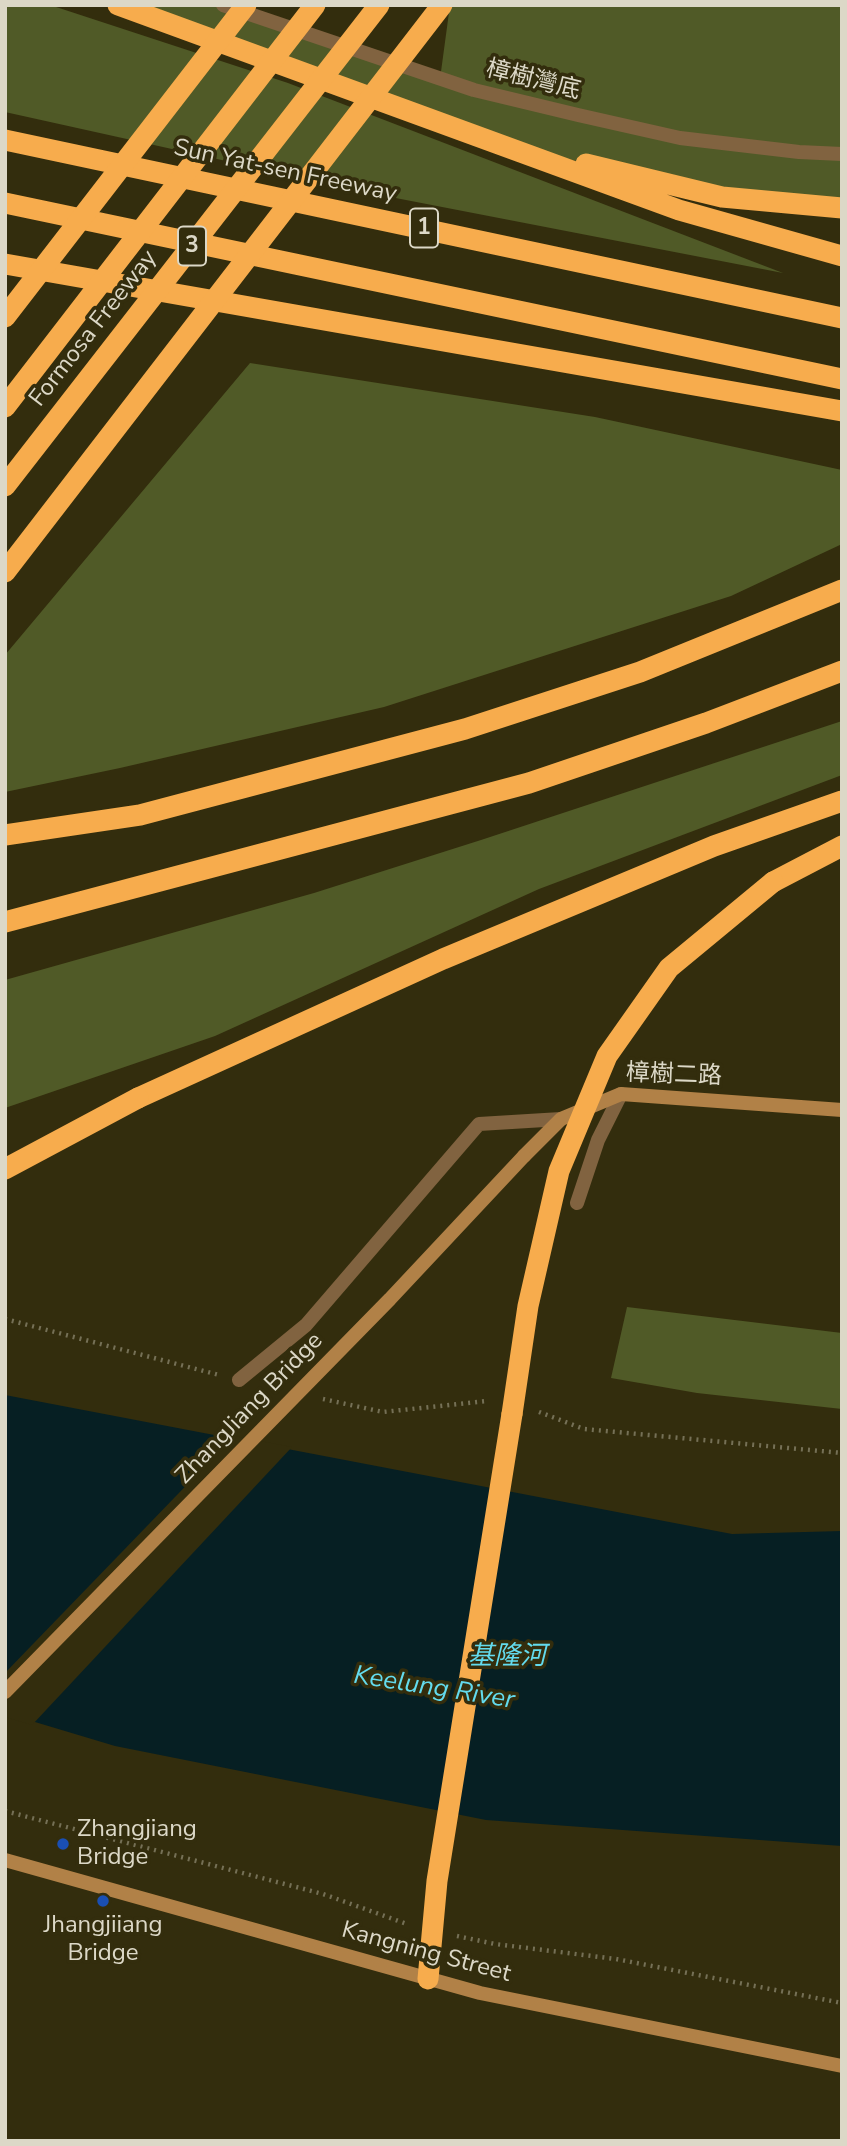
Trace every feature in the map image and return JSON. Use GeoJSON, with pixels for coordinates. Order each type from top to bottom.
{"type":"FeatureCollection","features":[{"type":"Feature","properties":{"kind":"highway"},"geometry":{"type":"LineString","coordinates":[[118,5],[679,211],[842,256]]}},
{"type":"Feature","properties":{"kind":"highway"},"geometry":{"type":"LineString","coordinates":[[5,317],[246,5]]}},
{"type":"Feature","properties":{"kind":"highway","name":"Formosa Freeway"},"geometry":{"type":"LineString","coordinates":[[5,407],[315,5]]}},
{"type":"Feature","properties":{"kind":"highway","name":"Formosa Freeway"},"geometry":{"type":"LineString","coordinates":[[5,486],[379,5]]}},
{"type":"Feature","properties":{"kind":"highway"},"geometry":{"type":"LineString","coordinates":[[5,572],[442,5]]}},
{"type":"Feature","properties":{"kind":"highway"},"geometry":{"type":"LineString","coordinates":[[482,138],[722,197],[842,208]]}},
{"type":"Feature","properties":{"kind":"highway","name":"Sun Yat-sen Freeway"},"geometry":{"type":"LineString","coordinates":[[5,141],[842,318]]}},
{"type":"Feature","properties":{"kind":"highway"},"geometry":{"type":"LineString","coordinates":[[5,203],[842,379]]}},
{"type":"Feature","properties":{"kind":"highway"},"geometry":{"type":"LineString","coordinates":[[5,264],[842,411]]}},
{"type":"Feature","properties":{"kind":"highway"},"geometry":{"type":"LineString","coordinates":[[5,835],[140,815],[465,729],[640,672],[842,590]]}},
{"type":"Feature","properties":{"kind":"highway"},"geometry":{"type":"LineString","coordinates":[[5,922],[529,783],[706,723],[842,671]]}},
{"type":"Feature","properties":{"kind":"highway"},"geometry":{"type":"LineString","coordinates":[[5,1169],[138,1098],[443,959],[714,846],[842,801]]}},
{"type":"Feature","properties":{"kind":"highway"},"geometry":{"type":"LineString","coordinates":[[428,1979],[437,1881],[528,1306],[559,1171],[607,1056],[669,968],[773,882],[842,846]]}},
{"type":"Feature","properties":{"kind":"street","name":"樟樹二路"},"geometry":{"type":"LineString","coordinates":[[524,1156],[561,1119],[621,1094],[842,1110]]}},
{"type":"Feature","properties":{"kind":"street","name":"ZhangJiang Bridge"},"geometry":{"type":"LineString","coordinates":[[5,1692],[390,1299],[524,1156]]}},
{"type":"Feature","properties":{"kind":"street","name":"Kangning Street"},"geometry":{"type":"LineString","coordinates":[[5,1860],[428,1979],[563,2011],[842,2066]]}},
{"type":"Feature","properties":{"kind":"lane","name":"樟樹灣底"},"geometry":{"type":"LineString","coordinates":[[223,5],[361,54],[474,90],[680,138],[799,152],[842,154]]}},
{"type":"Feature","properties":{"kind":"lane"},"geometry":{"type":"LineString","coordinates":[[577,1203],[598,1140],[621,1094]]}},
{"type":"Feature","properties":{"kind":"lane"},"geometry":{"type":"LineString","coordinates":[[239,1380],[306,1325],[479,1124],[561,1119]]}},
{"type":"Feature","properties":{"kind":"path"},"geometry":{"type":"LineString","coordinates":[[5,1319],[239,1380]]}},
{"type":"Feature","properties":{"kind":"path"},"geometry":{"type":"LineString","coordinates":[[383,1412],[493,1401]]}},
{"type":"Feature","properties":{"kind":"path"},"geometry":{"type":"LineString","coordinates":[[532,1409],[584,1429],[842,1453]]}},
{"type":"Feature","properties":{"kind":"green space"},"geometry":{"type":"Polygon","coordinates":[[[5,5],[50,5],[288,83],[783,273],[375,194],[5,112],[5,5]]]}},
{"type":"Feature","properties":{"kind":"green space"},"geometry":{"type":"Polygon","coordinates":[[[118,5],[223,5],[440,79],[450,5],[842,5],[842,208],[722,197],[482,138],[118,5]]]}},
{"type":"Feature","properties":{"kind":"green space"},"geometry":{"type":"Polygon","coordinates":[[[250,363],[595,417],[842,470],[842,544],[731,596],[384,707],[5,792],[5,655],[250,363]]]}},
{"type":"Feature","properties":{"kind":"green space"},"geometry":{"type":"Polygon","coordinates":[[[842,721],[842,775],[539,889],[215,1036],[5,1108],[5,980],[314,893],[842,721]]]}},
{"type":"Feature","properties":{"kind":"green space"},"geometry":{"type":"Polygon","coordinates":[[[627,1307],[842,1333],[842,1409],[697,1393],[611,1378],[627,1307]]]}},
{"type":"Feature","properties":{"kind":"water","name":"基隆河"},"geometry":{"type":"Polygon","coordinates":[[[5,1395],[732,1534],[842,1531],[842,1846],[486,1820],[115,1746],[5,1713],[5,1395]]]}},
{"type":"Feature","properties":{"kind":"pier"},"geometry":{"type":"Polygon","coordinates":[[[234,1436],[292,1447],[32,1725],[5,1717],[5,1673],[234,1436]]]}},
{"type":"Feature","properties":{"kind":"place","name":"Zhangjiang Bridge"},"geometry":{"type":"Point","coordinates":[63,1844]}},
{"type":"Feature","properties":{"kind":"place","name":"Jhangjiiang Bridge"},"geometry":{"type":"Point","coordinates":[103,1901]}},
{"type":"Feature","properties":{"kind":"water label","name":"Keelung River"},"geometry":{"type":"Point","coordinates":[434,1689]}}]}
